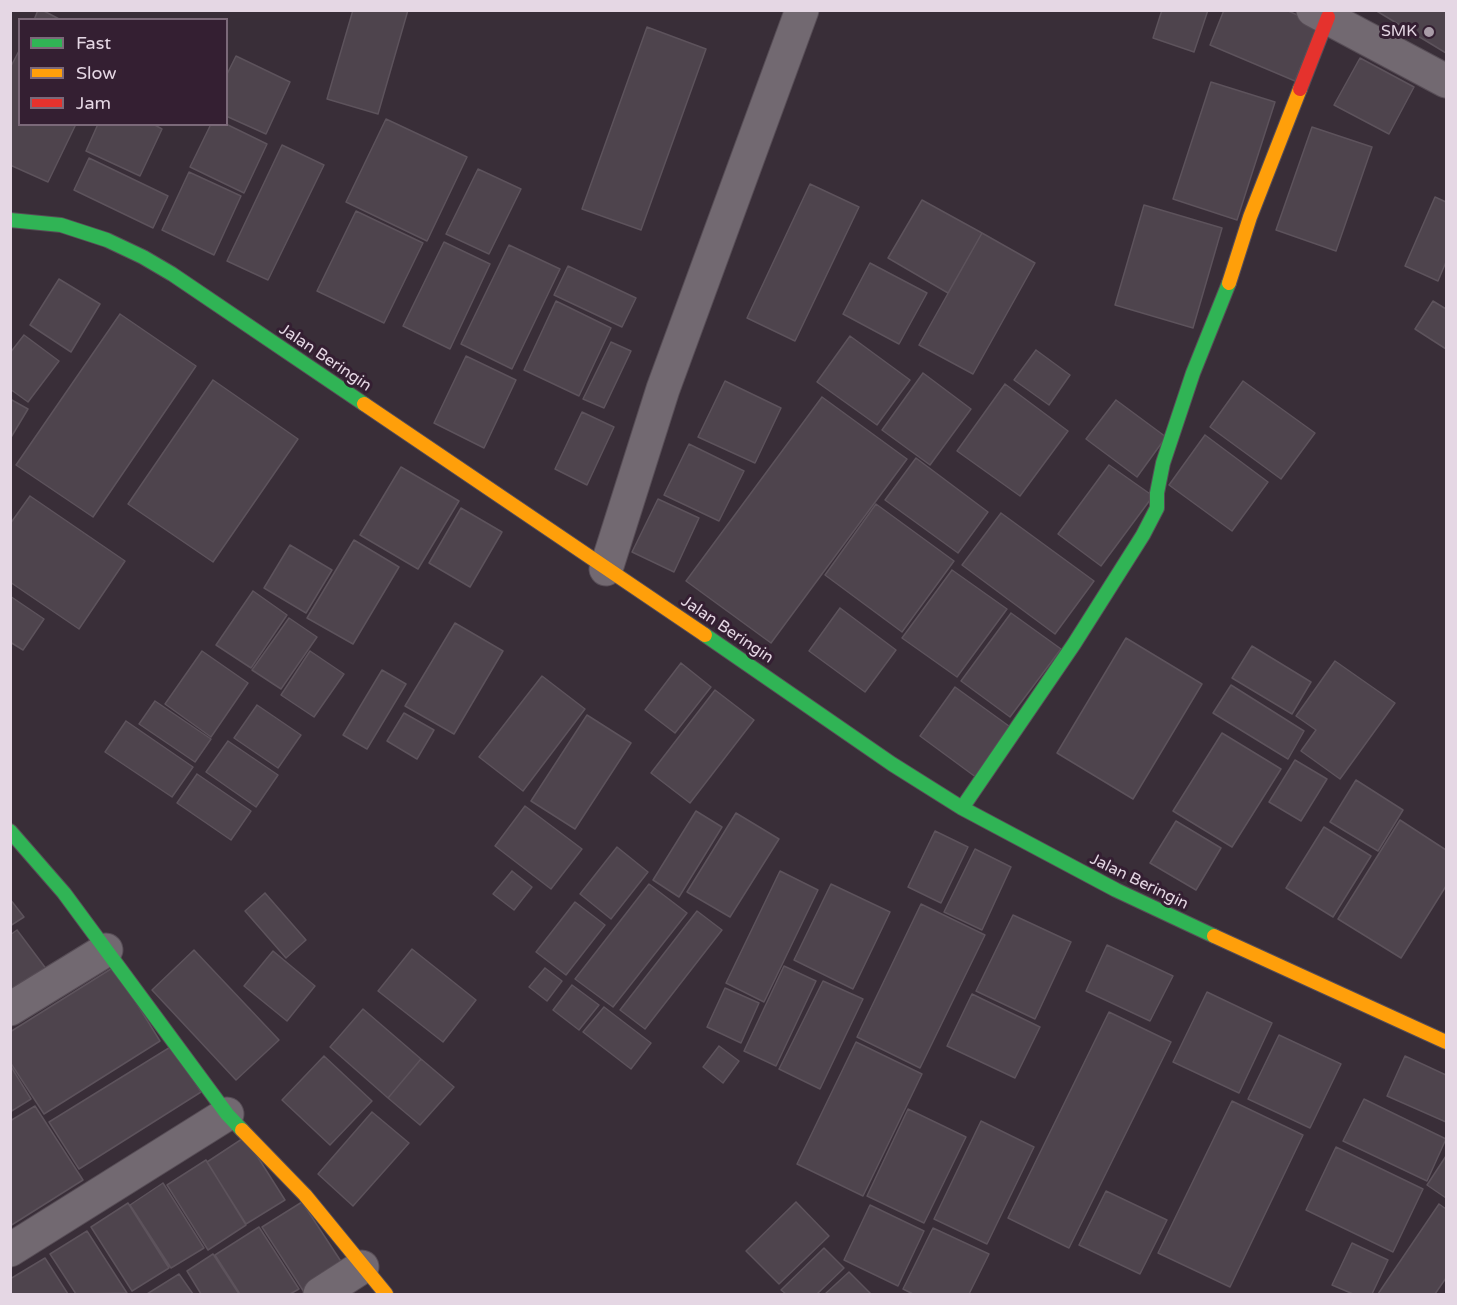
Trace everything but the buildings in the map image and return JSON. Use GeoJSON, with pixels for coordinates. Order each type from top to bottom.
{"type":"FeatureCollection","features":[{"type":"Feature","properties":{"kind":"street"},"geometry":{"type":"LineString","coordinates":[[606,568],[663,389],[802,10]]}},
{"type":"Feature","properties":{"kind":"street"},"geometry":{"type":"LineString","coordinates":[[962,808],[1074,644],[1157,508],[1157,493],[1163,463],[1189,384],[1234,271],[1321,14],[1446,81]]}},
{"type":"Feature","properties":{"kind":"street","name":"Jalan Beringin"},"geometry":{"type":"LineString","coordinates":[[10,220],[61,225],[107,240],[143,257],[181,280],[892,764],[962,808],[1116,891],[1446,1042]]}},
{"type":"Feature","properties":{"kind":"street"},"geometry":{"type":"LineString","coordinates":[[10,831],[64,893],[227,1114],[305,1195],[386,1294]]}},
{"type":"Feature","properties":{"kind":"street"},"geometry":{"type":"LineString","coordinates":[[10,1009],[106,950]]}},
{"type":"Feature","properties":{"kind":"street"},"geometry":{"type":"LineString","coordinates":[[10,1250],[227,1114]]}},
{"type":"Feature","properties":{"kind":"street"},"geometry":{"type":"LineString","coordinates":[[320,1294],[362,1267]]}},
{"type":"Feature","properties":{"kind":"traffic: fast"},"geometry":{"type":"LineString","coordinates":[[10,220],[61,225],[107,240],[143,257],[172,274],[364,404]]}},
{"type":"Feature","properties":{"kind":"traffic: fast"},"geometry":{"type":"LineString","coordinates":[[962,808],[1074,644],[1143,535],[1157,508],[1157,493],[1163,463],[1193,373],[1229,283]]}},
{"type":"Feature","properties":{"kind":"traffic: fast"},"geometry":{"type":"LineString","coordinates":[[705,635],[892,764],[962,808],[1116,890],[1214,936]]}},
{"type":"Feature","properties":{"kind":"traffic: fast"},"geometry":{"type":"LineString","coordinates":[[10,831],[64,893],[227,1114],[242,1130]]}},
{"type":"Feature","properties":{"kind":"traffic: slow"},"geometry":{"type":"LineString","coordinates":[[1229,283],[1250,217],[1300,89]]}},
{"type":"Feature","properties":{"kind":"traffic: slow"},"geometry":{"type":"LineString","coordinates":[[364,404],[705,635]]}},
{"type":"Feature","properties":{"kind":"traffic: slow"},"geometry":{"type":"LineString","coordinates":[[1214,936],[1446,1042]]}},
{"type":"Feature","properties":{"kind":"traffic: slow"},"geometry":{"type":"LineString","coordinates":[[242,1130],[305,1195],[386,1294]]}},
{"type":"Feature","properties":{"kind":"traffic: jam"},"geometry":{"type":"LineString","coordinates":[[1300,89],[1328,17]]}},
{"type":"Feature","properties":{"kind":"place","name":"SMK"},"geometry":{"type":"Point","coordinates":[1429,32]}}]}
